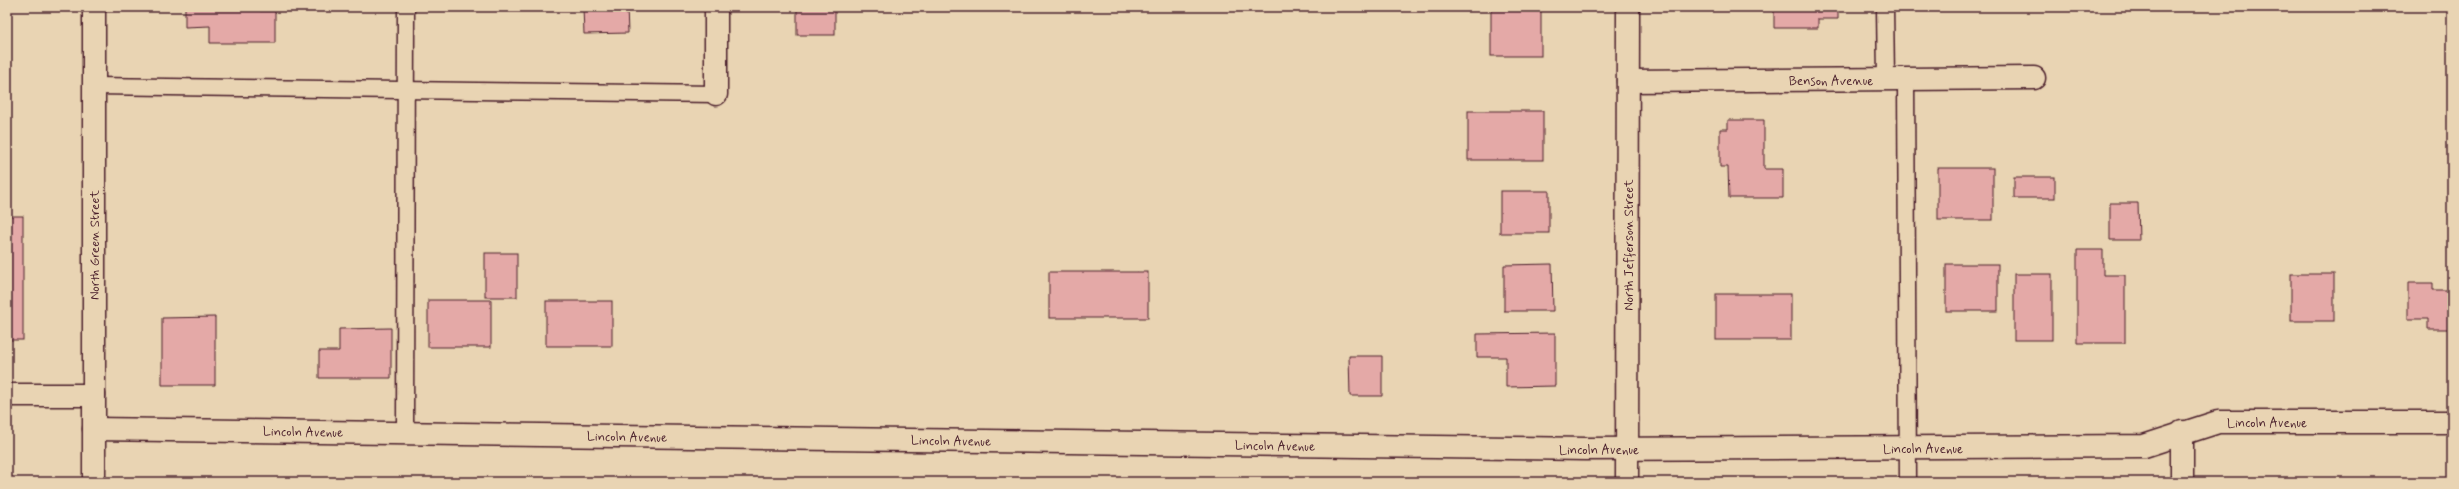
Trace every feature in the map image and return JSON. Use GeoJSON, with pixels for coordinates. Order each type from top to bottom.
{"type":"FeatureCollection","features":[{"type":"Feature","properties":{"kind":"street","name":"North Green Street"},"geometry":{"type":"LineString","coordinates":[[94,7],[94,482]]}},
{"type":"Feature","properties":{"kind":"street"},"geometry":{"type":"LineString","coordinates":[[716,7],[716,94]]}},
{"type":"Feature","properties":{"kind":"street","name":"North Jefferson Street"},"geometry":{"type":"LineString","coordinates":[[1627,482],[1628,7]]}},
{"type":"Feature","properties":{"kind":"street","name":"Benson Avenue"},"geometry":{"type":"LineString","coordinates":[[1628,81],[2034,78]]}},
{"type":"Feature","properties":{"kind":"street"},"geometry":{"type":"LineString","coordinates":[[7,395],[94,395]]}},
{"type":"Feature","properties":{"kind":"street","name":"Lincoln Avenue"},"geometry":{"type":"LineString","coordinates":[[94,429],[1627,449],[2144,446],[2182,432],[2218,422],[2452,422]]}},
{"type":"Feature","properties":{"kind":"street"},"geometry":{"type":"LineString","coordinates":[[2182,432],[2182,482]]}},
{"type":"Feature","properties":{"kind":"lane"},"geometry":{"type":"LineString","coordinates":[[405,433],[406,7]]}},
{"type":"Feature","properties":{"kind":"lane"},"geometry":{"type":"LineString","coordinates":[[1885,7],[1896,79],[1908,482]]}},
{"type":"Feature","properties":{"kind":"lane"},"geometry":{"type":"LineString","coordinates":[[94,86],[716,94]]}},
{"type":"Feature","properties":{"kind":"building"},"geometry":{"type":"Polygon","coordinates":[[[185,7],[260,7],[260,11],[275,11],[275,43],[210,43],[210,26],[185,27],[185,7]]]}},
{"type":"Feature","properties":{"kind":"building"},"geometry":{"type":"Polygon","coordinates":[[[583,7],[627,7],[628,33],[584,34],[583,7]]]}},
{"type":"Feature","properties":{"kind":"building"},"geometry":{"type":"Polygon","coordinates":[[[797,7],[835,7],[835,35],[797,35],[797,7]]]}},
{"type":"Feature","properties":{"kind":"building"},"geometry":{"type":"Polygon","coordinates":[[[1750,7],[1838,7],[1838,19],[1818,19],[1818,28],[1774,28],[1774,10],[1750,10],[1750,7]]]}},
{"type":"Feature","properties":{"kind":"building"},"geometry":{"type":"Polygon","coordinates":[[[1491,8],[1541,8],[1541,56],[1491,56],[1491,8]]]}},
{"type":"Feature","properties":{"kind":"building"},"geometry":{"type":"Polygon","coordinates":[[[1468,111],[1543,111],[1543,160],[1468,160],[1468,111]]]}},
{"type":"Feature","properties":{"kind":"building"},"geometry":{"type":"Polygon","coordinates":[[[1728,120],[1764,120],[1764,169],[1783,169],[1783,198],[1729,198],[1728,167],[1720,167],[1720,129],[1728,129],[1728,120]]]}},
{"type":"Feature","properties":{"kind":"building"},"geometry":{"type":"Polygon","coordinates":[[[1938,168],[1993,168],[1993,220],[1938,220],[1938,168]]]}},
{"type":"Feature","properties":{"kind":"building"},"geometry":{"type":"Polygon","coordinates":[[[2014,177],[2055,177],[2055,198],[2014,198],[2014,177]]]}},
{"type":"Feature","properties":{"kind":"building"},"geometry":{"type":"Polygon","coordinates":[[[1500,191],[1549,191],[1549,233],[1500,233],[1500,191]]]}},
{"type":"Feature","properties":{"kind":"building"},"geometry":{"type":"Polygon","coordinates":[[[2110,203],[2138,203],[2139,240],[2110,240],[2110,203]]]}},
{"type":"Feature","properties":{"kind":"building"},"geometry":{"type":"Polygon","coordinates":[[[7,216],[23,216],[23,340],[7,340],[7,216]]]}},
{"type":"Feature","properties":{"kind":"building"},"geometry":{"type":"Polygon","coordinates":[[[2077,250],[2103,250],[2103,275],[2125,275],[2125,343],[2077,343],[2077,250]]]}},
{"type":"Feature","properties":{"kind":"building"},"geometry":{"type":"Polygon","coordinates":[[[485,253],[517,253],[517,297],[485,297],[485,253]]]}},
{"type":"Feature","properties":{"kind":"building"},"geometry":{"type":"Polygon","coordinates":[[[1552,264],[1553,311],[1504,311],[1504,265],[1552,264]]]}},
{"type":"Feature","properties":{"kind":"building"},"geometry":{"type":"Polygon","coordinates":[[[1946,264],[1998,264],[1998,311],[1946,311],[1946,264]]]}},
{"type":"Feature","properties":{"kind":"building"},"geometry":{"type":"Polygon","coordinates":[[[1049,272],[1148,272],[1148,318],[1049,318],[1049,272]]]}},
{"type":"Feature","properties":{"kind":"building"},"geometry":{"type":"Polygon","coordinates":[[[2014,274],[2052,274],[2052,340],[2014,340],[2014,274]]]}},
{"type":"Feature","properties":{"kind":"building"},"geometry":{"type":"Polygon","coordinates":[[[2291,274],[2334,274],[2334,321],[2291,321],[2291,274]]]}},
{"type":"Feature","properties":{"kind":"building"},"geometry":{"type":"Polygon","coordinates":[[[2408,283],[2433,283],[2433,290],[2452,290],[2452,329],[2428,329],[2428,319],[2408,319],[2408,283]]]}},
{"type":"Feature","properties":{"kind":"building"},"geometry":{"type":"Polygon","coordinates":[[[1716,294],[1791,294],[1791,340],[1716,340],[1716,294]]]}},
{"type":"Feature","properties":{"kind":"building"},"geometry":{"type":"Polygon","coordinates":[[[428,300],[491,300],[491,347],[428,347],[428,300]]]}},
{"type":"Feature","properties":{"kind":"building"},"geometry":{"type":"Polygon","coordinates":[[[546,301],[612,301],[612,346],[546,346],[546,301]]]}},
{"type":"Feature","properties":{"kind":"building"},"geometry":{"type":"Polygon","coordinates":[[[215,317],[215,385],[162,385],[162,318],[215,317]]]}},
{"type":"Feature","properties":{"kind":"building"},"geometry":{"type":"Polygon","coordinates":[[[391,328],[391,378],[319,378],[319,351],[339,351],[339,329],[391,328]]]}},
{"type":"Feature","properties":{"kind":"building"},"geometry":{"type":"Polygon","coordinates":[[[1555,333],[1555,386],[1506,387],[1506,357],[1477,357],[1477,334],[1555,333]]]}},
{"type":"Feature","properties":{"kind":"building"},"geometry":{"type":"Polygon","coordinates":[[[1349,356],[1382,356],[1382,396],[1350,396],[1349,356]]]}}]}
